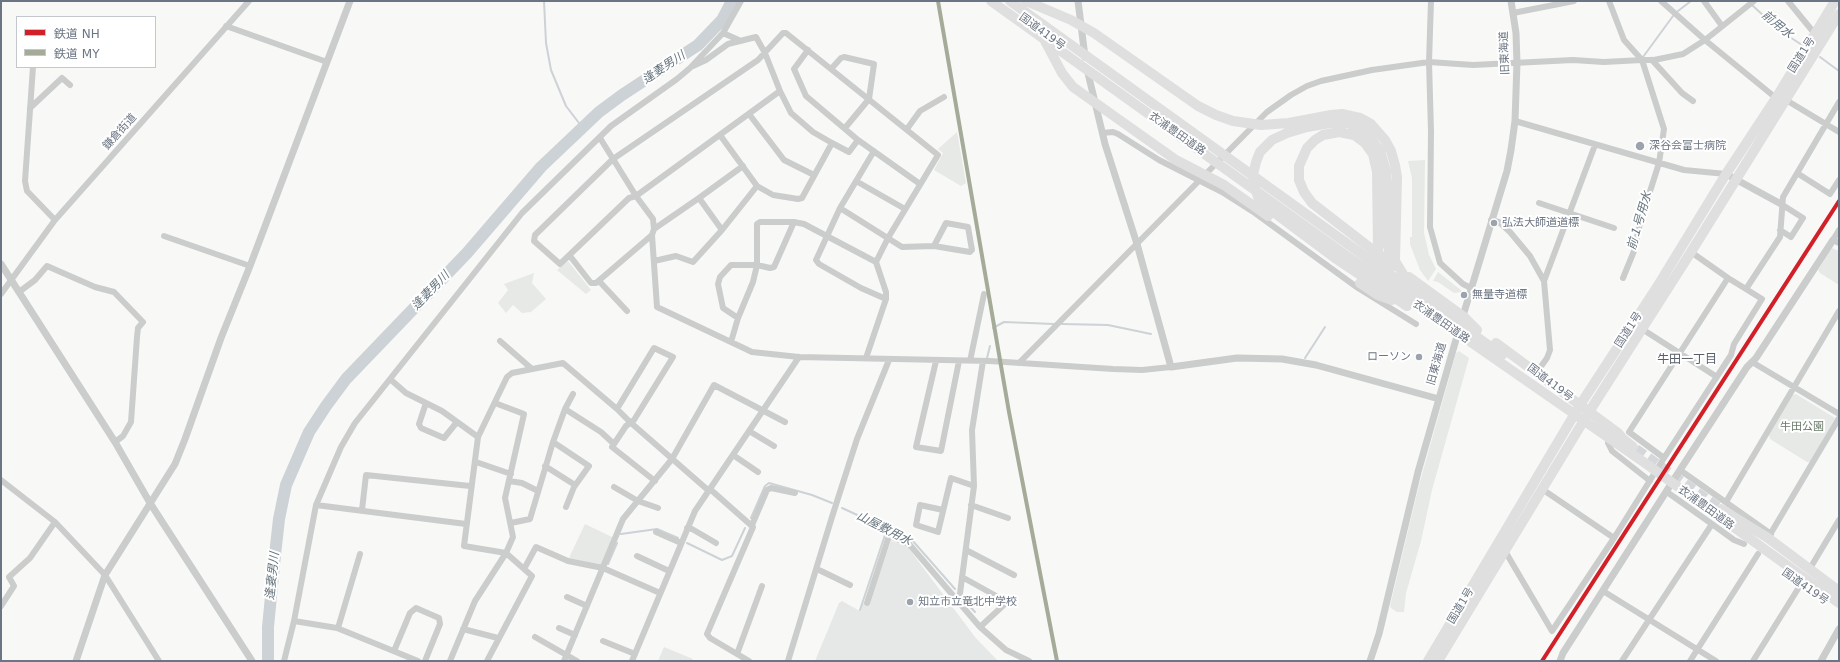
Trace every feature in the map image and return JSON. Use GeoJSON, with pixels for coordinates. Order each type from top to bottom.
{"type":"FeatureCollection","features":[{"type":"Feature","properties":{"kind":"highway","name":"衣浦豊田道路"},"geometry":{"type":"LineString","coordinates":[[991,1],[1344,254],[1496,356],[1839,596]]}},
{"type":"Feature","properties":{"kind":"highway","name":"国道419号"},"geometry":{"type":"LineString","coordinates":[[999,1],[1086,63]]}},
{"type":"Feature","properties":{"kind":"highway","name":"衣浦豊田道路"},"geometry":{"type":"LineString","coordinates":[[1010,1],[1496,356],[1839,603]]}},
{"type":"Feature","properties":{"kind":"highway"},"geometry":{"type":"LineString","coordinates":[[1026,1],[1070,20],[1094,33],[1198,106],[1234,121],[1248,124],[1270,125],[1342,114],[1360,118],[1378,131],[1391,152],[1397,177],[1395,263]]}},
{"type":"Feature","properties":{"kind":"highway","name":"国道1号"},"geometry":{"type":"LineString","coordinates":[[1438,661],[1589,412],[1737,179],[1815,34],[1835,1]]}},
{"type":"Feature","properties":{"kind":"highway","name":"国道1号"},"geometry":{"type":"LineString","coordinates":[[1428,661],[1580,405],[1657,287],[1726,174],[1837,21]]}},
{"type":"Feature","properties":{"kind":"highway","name":"衣浦豊田道路"},"geometry":{"type":"LineString","coordinates":[[1044,39],[1062,73],[1073,87],[1176,160],[1224,185],[1378,295],[1416,307]]}},
{"type":"Feature","properties":{"kind":"highway","name":"衣浦豊田道路"},"geometry":{"type":"LineString","coordinates":[[1462,320],[1421,292],[1406,279],[1395,263],[1389,251],[1387,242],[1387,183],[1384,162],[1380,151],[1366,132],[1349,123],[1330,123],[1307,126],[1283,135],[1266,145],[1260,152],[1256,162],[1254,169],[1254,185],[1258,197],[1268,208],[1360,275],[1462,342],[1496,356]]}},
{"type":"Feature","properties":{"kind":"highway","name":"衣浦豊田道路"},"geometry":{"type":"LineString","coordinates":[[1457,336],[1400,296],[1388,280],[1382,266],[1378,251],[1376,236],[1377,172],[1373,154],[1365,143],[1354,135],[1339,132],[1323,135],[1315,140],[1302,156],[1299,166],[1299,180],[1304,192],[1312,204],[1365,244],[1464,317],[1496,356]]}},
{"type":"Feature","properties":{"kind":"highway","name":"国道419号"},"geometry":{"type":"LineString","coordinates":[[1462,320],[1537,372],[1610,427],[1636,449]]}},
{"type":"Feature","properties":{"kind":"highway","name":"国道419号"},"geometry":{"type":"LineString","coordinates":[[1457,336],[1630,459]]}},
{"type":"Feature","properties":{"kind":"highway","name":"国道419号"},"geometry":{"type":"LineString","coordinates":[[1723,505],[1769,536],[1809,570],[1839,591]]}},
{"type":"Feature","properties":{"kind":"highway","name":"国道419号"},"geometry":{"type":"LineString","coordinates":[[1713,522],[1732,532],[1744,544],[1839,610]]}},
{"type":"Feature","properties":{"kind":"highway"},"geometry":{"type":"LineString","coordinates":[[1758,554],[1769,536]]}},
{"type":"Feature","properties":{"kind":"highway"},"geometry":{"type":"LineString","coordinates":[[1801,584],[1809,570]]}},
{"type":"Feature","properties":{"kind":"street","name":"鎌倉街道"},"geometry":{"type":"LineString","coordinates":[[1,294],[55,220],[249,1]]}},
{"type":"Feature","properties":{"kind":"street"},"geometry":{"type":"LineString","coordinates":[[76,661],[105,575],[175,464],[221,338],[250,266],[350,1]]}},
{"type":"Feature","properties":{"kind":"street"},"geometry":{"type":"LineString","coordinates":[[284,661],[294,621],[316,505],[340,447],[355,423],[522,213],[558,176],[612,126],[690,68],[723,33],[741,1]]}},
{"type":"Feature","properties":{"kind":"street"},"geometry":{"type":"LineString","coordinates":[[1078,1],[1086,63],[1102,134],[1137,244],[1171,367]]}},
{"type":"Feature","properties":{"kind":"street"},"geometry":{"type":"LineString","coordinates":[[1431,1],[1429,62],[1431,131],[1430,227],[1440,263],[1463,284],[1471,288]]}},
{"type":"Feature","properties":{"kind":"street","name":"旧東海道"},"geometry":{"type":"LineString","coordinates":[[1370,661],[1379,634],[1418,472],[1491,220],[1507,171],[1515,121],[1517,63],[1511,1]]}},
{"type":"Feature","properties":{"kind":"street"},"geometry":{"type":"LineString","coordinates":[[1513,12],[1574,1]]}},
{"type":"Feature","properties":{"kind":"street"},"geometry":{"type":"LineString","coordinates":[[1609,1],[1624,40],[1642,60],[1664,129],[1659,163],[1640,223],[1634,251],[1623,278]]}},
{"type":"Feature","properties":{"kind":"street"},"geometry":{"type":"LineString","coordinates":[[1661,1],[1705,40],[1781,99],[1839,132]]}},
{"type":"Feature","properties":{"kind":"street"},"geometry":{"type":"LineString","coordinates":[[1704,1],[1722,26]]}},
{"type":"Feature","properties":{"kind":"street"},"geometry":{"type":"LineString","coordinates":[[1019,363],[1267,112],[1307,86],[1372,70],[1429,62],[1473,65],[1573,60],[1604,62],[1652,60],[1683,54],[1705,40],[1754,1]]}},
{"type":"Feature","properties":{"kind":"street"},"geometry":{"type":"LineString","coordinates":[[1788,1],[1815,34]]}},
{"type":"Feature","properties":{"kind":"street"},"geometry":{"type":"LineString","coordinates":[[226,26],[326,62]]}},
{"type":"Feature","properties":{"kind":"street"},"geometry":{"type":"LineString","coordinates":[[780,91],[636,196],[629,198],[560,264],[534,240],[535,235],[614,159],[758,60],[783,33],[786,32],[938,155],[888,238],[876,262]]}},
{"type":"Feature","properties":{"kind":"street"},"geometry":{"type":"LineString","coordinates":[[723,33],[741,40]]}},
{"type":"Feature","properties":{"kind":"street"},"geometry":{"type":"LineString","coordinates":[[690,68],[706,60],[728,44],[756,37],[765,53],[780,91],[792,113],[813,132],[849,152],[858,140]]}},
{"type":"Feature","properties":{"kind":"street"},"geometry":{"type":"LineString","coordinates":[[808,50],[794,69],[806,96],[858,140],[920,184]]}},
{"type":"Feature","properties":{"kind":"street"},"geometry":{"type":"LineString","coordinates":[[830,69],[844,57],[874,64],[869,100],[845,128]]}},
{"type":"Feature","properties":{"kind":"street"},"geometry":{"type":"LineString","coordinates":[[1652,60],[1682,94],[1693,101]]}},
{"type":"Feature","properties":{"kind":"street"},"geometry":{"type":"LineString","coordinates":[[34,68],[25,181],[27,191],[55,220]]}},
{"type":"Feature","properties":{"kind":"street"},"geometry":{"type":"LineString","coordinates":[[30,108],[62,78],[70,85]]}},
{"type":"Feature","properties":{"kind":"street"},"geometry":{"type":"LineString","coordinates":[[907,129],[920,111],[944,97]]}},
{"type":"Feature","properties":{"kind":"street"},"geometry":{"type":"LineString","coordinates":[[1746,290],[1780,237],[1781,204],[1783,197],[1839,102]]}},
{"type":"Feature","properties":{"kind":"street"},"geometry":{"type":"LineString","coordinates":[[749,114],[784,160],[814,175]]}},
{"type":"Feature","properties":{"kind":"street"},"geometry":{"type":"LineString","coordinates":[[1515,121],[1684,170],[1726,174],[1781,204],[1803,218],[1791,237],[1780,230]]}},
{"type":"Feature","properties":{"kind":"street"},"geometry":{"type":"LineString","coordinates":[[1102,134],[1113,132],[1118,134],[1152,156],[1239,202],[1358,288],[1416,324]]}},
{"type":"Feature","properties":{"kind":"street"},"geometry":{"type":"LineString","coordinates":[[720,135],[757,186],[773,195],[798,198],[802,198],[832,143]]}},
{"type":"Feature","properties":{"kind":"street"},"geometry":{"type":"LineString","coordinates":[[600,138],[636,196],[653,219],[657,307],[752,352],[799,357],[936,361],[959,360],[1142,370],[1237,358],[1261,357],[1316,365],[1439,398]]}},
{"type":"Feature","properties":{"kind":"street"},"geometry":{"type":"LineString","coordinates":[[1544,281],[1595,145]]}},
{"type":"Feature","properties":{"kind":"street"},"geometry":{"type":"LineString","coordinates":[[874,151],[840,208],[816,260],[818,264],[861,288],[886,299]]}},
{"type":"Feature","properties":{"kind":"street"},"geometry":{"type":"LineString","coordinates":[[570,256],[591,283],[599,281],[653,232],[743,166]]}},
{"type":"Feature","properties":{"kind":"street"},"geometry":{"type":"LineString","coordinates":[[1797,173],[1830,194],[1839,180]]}},
{"type":"Feature","properties":{"kind":"street"},"geometry":{"type":"LineString","coordinates":[[856,181],[905,209]]}},
{"type":"Feature","properties":{"kind":"street"},"geometry":{"type":"LineString","coordinates":[[654,261],[676,256],[693,262],[722,230],[757,186]]}},
{"type":"Feature","properties":{"kind":"street"},"geometry":{"type":"LineString","coordinates":[[699,198],[722,230]]}},
{"type":"Feature","properties":{"kind":"street"},"geometry":{"type":"LineString","coordinates":[[1539,203],[1614,228]]}},
{"type":"Feature","properties":{"kind":"street"},"geometry":{"type":"LineString","coordinates":[[840,208],[902,247],[934,246],[970,252],[972,250],[968,227],[946,223],[934,246]]}},
{"type":"Feature","properties":{"kind":"street"},"geometry":{"type":"LineString","coordinates":[[1491,220],[1499,222],[1510,232],[1530,256],[1544,281],[1550,350],[1547,358],[1537,372]]}},
{"type":"Feature","properties":{"kind":"street"},"geometry":{"type":"LineString","coordinates":[[731,342],[757,265],[757,224],[760,222],[794,222],[804,224],[827,235],[876,262],[886,292],[886,299],[866,358]]}},
{"type":"Feature","properties":{"kind":"street"},"geometry":{"type":"LineString","coordinates":[[738,318],[723,308],[718,284],[720,277],[731,266],[757,265],[770,268],[774,267],[794,222]]}},
{"type":"Feature","properties":{"kind":"street"},"geometry":{"type":"LineString","coordinates":[[1560,661],[1563,653],[1680,470],[1752,362],[1836,241],[1839,230]]}},
{"type":"Feature","properties":{"kind":"street"},"geometry":{"type":"LineString","coordinates":[[164,236],[250,266]]}},
{"type":"Feature","properties":{"kind":"street"},"geometry":{"type":"LineString","coordinates":[[1505,551],[1552,631],[1732,355],[1734,344],[1762,299],[1746,290],[1691,252]]}},
{"type":"Feature","properties":{"kind":"street"},"geometry":{"type":"LineString","coordinates":[[1,264],[115,442],[150,503],[248,658]]}},
{"type":"Feature","properties":{"kind":"street"},"geometry":{"type":"LineString","coordinates":[[19,292],[35,280],[47,266],[96,287],[114,292],[143,322],[138,328],[131,422],[123,436],[115,442]]}},
{"type":"Feature","properties":{"kind":"street"},"geometry":{"type":"LineString","coordinates":[[1629,432],[1728,278]]}},
{"type":"Feature","properties":{"kind":"street"},"geometry":{"type":"LineString","coordinates":[[599,281],[627,312]]}},
{"type":"Feature","properties":{"kind":"street"},"geometry":{"type":"LineString","coordinates":[[970,361],[984,294]]}},
{"type":"Feature","properties":{"kind":"street"},"geometry":{"type":"LineString","coordinates":[[1680,470],[1723,505],[1839,312]]}},
{"type":"Feature","properties":{"kind":"street"},"geometry":{"type":"LineString","coordinates":[[1642,328],[1717,377]]}},
{"type":"Feature","properties":{"kind":"street"},"geometry":{"type":"LineString","coordinates":[[500,340],[532,369]]}},
{"type":"Feature","properties":{"kind":"street"},"geometry":{"type":"LineString","coordinates":[[618,409],[654,348],[673,357],[634,420],[630,422],[612,447],[655,481]]}},
{"type":"Feature","properties":{"kind":"street"},"geometry":{"type":"LineString","coordinates":[[632,661],[695,510],[799,357]]}},
{"type":"Feature","properties":{"kind":"street"},"geometry":{"type":"LineString","coordinates":[[788,661],[857,439],[889,360]]}},
{"type":"Feature","properties":{"kind":"street"},"geometry":{"type":"LineString","coordinates":[[936,361],[916,447],[941,452],[959,360]]}},
{"type":"Feature","properties":{"kind":"street"},"geometry":{"type":"LineString","coordinates":[[959,601],[974,486],[972,430],[983,361]]}},
{"type":"Feature","properties":{"kind":"street"},"geometry":{"type":"LineString","coordinates":[[1752,362],[1839,414]]}},
{"type":"Feature","properties":{"kind":"street"},"geometry":{"type":"LineString","coordinates":[[487,661],[532,576],[506,553],[464,546],[470,486],[473,466],[476,462],[478,437],[507,377],[512,374],[563,364],[618,409],[630,422],[672,459],[752,526]]}},
{"type":"Feature","properties":{"kind":"street"},"geometry":{"type":"LineString","coordinates":[[390,378],[406,393],[442,411],[478,437]]}},
{"type":"Feature","properties":{"kind":"street"},"geometry":{"type":"LineString","coordinates":[[565,658],[623,518],[672,459],[714,385],[785,422]]}},
{"type":"Feature","properties":{"kind":"street"},"geometry":{"type":"LineString","coordinates":[[511,523],[530,519],[553,442],[565,409],[573,394]]}},
{"type":"Feature","properties":{"kind":"street"},"geometry":{"type":"LineString","coordinates":[[426,403],[419,424],[421,428],[444,438],[457,422]]}},
{"type":"Feature","properties":{"kind":"street"},"geometry":{"type":"LineString","coordinates":[[450,661],[475,601],[506,553],[513,537],[505,498],[524,414],[495,403]]}},
{"type":"Feature","properties":{"kind":"street"},"geometry":{"type":"LineString","coordinates":[[565,409],[601,432],[614,444]]}},
{"type":"Feature","properties":{"kind":"street"},"geometry":{"type":"LineString","coordinates":[[1769,536],[1839,418]]}},
{"type":"Feature","properties":{"kind":"street"},"geometry":{"type":"LineString","coordinates":[[1610,427],[1629,432],[1664,458]]}},
{"type":"Feature","properties":{"kind":"street"},"geometry":{"type":"LineString","coordinates":[[749,431],[774,446]]}},
{"type":"Feature","properties":{"kind":"street"},"geometry":{"type":"LineString","coordinates":[[553,442],[589,466],[575,485],[566,507]]}},
{"type":"Feature","properties":{"kind":"street"},"geometry":{"type":"LineString","coordinates":[[1608,443],[1612,451],[1650,481]]}},
{"type":"Feature","properties":{"kind":"street"},"geometry":{"type":"LineString","coordinates":[[733,455],[758,472]]}},
{"type":"Feature","properties":{"kind":"street"},"geometry":{"type":"LineString","coordinates":[[476,462],[511,474]]}},
{"type":"Feature","properties":{"kind":"street"},"geometry":{"type":"LineString","coordinates":[[545,466],[575,485]]}},
{"type":"Feature","properties":{"kind":"street"},"geometry":{"type":"LineString","coordinates":[[362,510],[366,474],[470,486]]}},
{"type":"Feature","properties":{"kind":"street"},"geometry":{"type":"LineString","coordinates":[[944,510],[920,505],[916,525],[938,532],[944,510],[952,478],[974,486]]}},
{"type":"Feature","properties":{"kind":"street"},"geometry":{"type":"LineString","coordinates":[[1,480],[55,522],[105,575],[159,661]]}},
{"type":"Feature","properties":{"kind":"street"},"geometry":{"type":"LineString","coordinates":[[509,481],[522,482],[538,491]]}},
{"type":"Feature","properties":{"kind":"street"},"geometry":{"type":"LineString","coordinates":[[614,487],[638,501],[658,508]]}},
{"type":"Feature","properties":{"kind":"street"},"geometry":{"type":"LineString","coordinates":[[749,661],[710,638],[707,634],[753,527],[752,526],[767,490],[771,488],[795,493]]}},
{"type":"Feature","properties":{"kind":"street"},"geometry":{"type":"LineString","coordinates":[[1542,489],[1614,538]]}},
{"type":"Feature","properties":{"kind":"street"},"geometry":{"type":"LineString","coordinates":[[1622,661],[1713,522],[1667,492]]}},
{"type":"Feature","properties":{"kind":"street"},"geometry":{"type":"LineString","coordinates":[[316,505],[466,524]]}},
{"type":"Feature","properties":{"kind":"street"},"geometry":{"type":"LineString","coordinates":[[971,505],[1008,518]]}},
{"type":"Feature","properties":{"kind":"street"},"geometry":{"type":"LineString","coordinates":[[1809,570],[1839,520]]}},
{"type":"Feature","properties":{"kind":"street"},"geometry":{"type":"LineString","coordinates":[[1,606],[14,586],[9,577],[30,558],[55,522]]}},
{"type":"Feature","properties":{"kind":"street"},"geometry":{"type":"LineString","coordinates":[[687,528],[692,529],[716,543]]}},
{"type":"Feature","properties":{"kind":"street"},"geometry":{"type":"LineString","coordinates":[[656,532],[681,543]]}},
{"type":"Feature","properties":{"kind":"street"},"geometry":{"type":"LineString","coordinates":[[867,603],[889,536],[909,544],[980,627],[1006,650],[1029,661]]}},
{"type":"Feature","properties":{"kind":"street"},"geometry":{"type":"LineString","coordinates":[[524,569],[536,547],[568,561],[603,568],[660,593]]}},
{"type":"Feature","properties":{"kind":"street"},"geometry":{"type":"LineString","coordinates":[[966,550],[1014,575]]}},
{"type":"Feature","properties":{"kind":"street"},"geometry":{"type":"LineString","coordinates":[[338,628],[360,554]]}},
{"type":"Feature","properties":{"kind":"street"},"geometry":{"type":"LineString","coordinates":[[1690,661],[1758,554]]}},
{"type":"Feature","properties":{"kind":"street"},"geometry":{"type":"LineString","coordinates":[[637,556],[669,571]]}},
{"type":"Feature","properties":{"kind":"street"},"geometry":{"type":"LineString","coordinates":[[817,569],[850,585]]}},
{"type":"Feature","properties":{"kind":"street"},"geometry":{"type":"LineString","coordinates":[[962,577],[1007,602],[980,627]]}},
{"type":"Feature","properties":{"kind":"street"},"geometry":{"type":"LineString","coordinates":[[1753,661],[1801,584]]}},
{"type":"Feature","properties":{"kind":"street"},"geometry":{"type":"LineString","coordinates":[[737,654],[762,586]]}},
{"type":"Feature","properties":{"kind":"street"},"geometry":{"type":"LineString","coordinates":[[1603,591],[1716,661]]}},
{"type":"Feature","properties":{"kind":"street"},"geometry":{"type":"LineString","coordinates":[[568,597],[587,606]]}},
{"type":"Feature","properties":{"kind":"street"},"geometry":{"type":"LineString","coordinates":[[394,651],[410,613],[416,608],[439,618],[440,624],[425,661]]}},
{"type":"Feature","properties":{"kind":"street"},"geometry":{"type":"LineString","coordinates":[[294,621],[338,628],[418,661]]}},
{"type":"Feature","properties":{"kind":"street"},"geometry":{"type":"LineString","coordinates":[[559,628],[575,635]]}},
{"type":"Feature","properties":{"kind":"street"},"geometry":{"type":"LineString","coordinates":[[463,629],[498,638]]}},
{"type":"Feature","properties":{"kind":"street"},"geometry":{"type":"LineString","coordinates":[[1821,661],[1839,629]]}},
{"type":"Feature","properties":{"kind":"street"},"geometry":{"type":"LineString","coordinates":[[535,637],[565,658],[578,661]]}},
{"type":"Feature","properties":{"kind":"street"},"geometry":{"type":"LineString","coordinates":[[603,641],[635,654]]}},
{"type":"Feature","properties":{"kind":"shaded area","name":"知立市立竜北中学校"},"geometry":{"type":"Polygon","coordinates":[[[891,541],[907,546],[975,637],[997,660],[1001,661],[815,661],[839,603],[842,601],[860,611],[863,603],[869,603],[891,541]]]}},
{"type":"Feature","properties":{"kind":"shaded area"},"geometry":{"type":"Polygon","coordinates":[[[664,647],[693,659],[692,661],[658,661],[664,647]]]}},
{"type":"Feature","properties":{"kind":"green space"},"geometry":{"type":"Polygon","coordinates":[[[957,132],[966,183],[961,186],[934,170],[943,153],[938,149],[957,132]]]}},
{"type":"Feature","properties":{"kind":"green space"},"geometry":{"type":"Polygon","coordinates":[[[1425,160],[1424,233],[1429,255],[1436,269],[1428,281],[1420,270],[1410,244],[1410,237],[1412,237],[1412,178],[1408,161],[1425,160]]]}},
{"type":"Feature","properties":{"kind":"green space"},"geometry":{"type":"Polygon","coordinates":[[[1832,248],[1839,251],[1839,285],[1820,273],[1818,270],[1832,248]]]}},
{"type":"Feature","properties":{"kind":"green space"},"geometry":{"type":"Polygon","coordinates":[[[568,261],[591,290],[586,294],[557,270],[568,261]]]}},
{"type":"Feature","properties":{"kind":"green space"},"geometry":{"type":"Polygon","coordinates":[[[1438,272],[1462,292],[1454,293],[1438,282],[1433,281],[1438,272]]]}},
{"type":"Feature","properties":{"kind":"green space"},"geometry":{"type":"Polygon","coordinates":[[[534,273],[532,283],[546,299],[531,312],[522,313],[513,305],[506,313],[498,303],[508,290],[504,284],[534,273]]]}},
{"type":"Feature","properties":{"kind":"green space"},"geometry":{"type":"Polygon","coordinates":[[[1459,351],[1469,358],[1432,490],[1421,541],[1406,593],[1404,612],[1397,612],[1390,606],[1419,485],[1456,353],[1459,351]]]}},
{"type":"Feature","properties":{"kind":"green space","name":"牛田公園"},"geometry":{"type":"Polygon","coordinates":[[[1796,394],[1835,418],[1810,462],[1807,462],[1770,439],[1769,435],[1792,395],[1796,394]]]}},
{"type":"Feature","properties":{"kind":"green space"},"geometry":{"type":"Polygon","coordinates":[[[585,524],[614,538],[603,563],[600,565],[569,558],[585,524]]]}},
{"type":"Feature","properties":{"kind":"waterway"},"geometry":{"type":"LineString","coordinates":[[544,1],[546,43],[551,70],[566,106],[581,128]]}},
{"type":"Feature","properties":{"kind":"waterway","name":"逢妻男川"},"geometry":{"type":"LineString","coordinates":[[268,661],[268,627],[275,555],[279,519],[286,485],[309,432],[326,406],[346,379],[467,253],[541,167],[599,112],[698,45],[722,20],[732,1]]}},
{"type":"Feature","properties":{"kind":"waterway","name":"前１号用水"},"geometry":{"type":"LineString","coordinates":[[1678,11],[1691,1]]}},
{"type":"Feature","properties":{"kind":"waterway","name":"前用水"},"geometry":{"type":"LineString","coordinates":[[1752,5],[1779,30],[1802,45]]}},
{"type":"Feature","properties":{"kind":"waterway","name":"前１号用水"},"geometry":{"type":"LineString","coordinates":[[1643,57],[1673,16]]}},
{"type":"Feature","properties":{"kind":"waterway","name":"前用水"},"geometry":{"type":"LineString","coordinates":[[1820,57],[1839,71]]}},
{"type":"Feature","properties":{"kind":"waterway"},"geometry":{"type":"LineString","coordinates":[[993,328],[1004,322],[1054,324]]}},
{"type":"Feature","properties":{"kind":"waterway"},"geometry":{"type":"LineString","coordinates":[[1062,324],[1108,325],[1151,334]]}},
{"type":"Feature","properties":{"kind":"waterway"},"geometry":{"type":"LineString","coordinates":[[1305,358],[1325,327]]}},
{"type":"Feature","properties":{"kind":"waterway"},"geometry":{"type":"LineString","coordinates":[[987,358],[990,346]]}},
{"type":"Feature","properties":{"kind":"waterway","name":"山屋敷用水"},"geometry":{"type":"LineString","coordinates":[[751,518],[765,486],[769,483],[812,495],[832,503]]}},
{"type":"Feature","properties":{"kind":"waterway","name":"山屋敷用水"},"geometry":{"type":"LineString","coordinates":[[842,508],[912,540],[955,589]]}},
{"type":"Feature","properties":{"kind":"waterway","name":"山屋敷用水"},"geometry":{"type":"LineString","coordinates":[[687,543],[722,560],[732,556],[745,528]]}},
{"type":"Feature","properties":{"kind":"waterway","name":"山屋敷用水"},"geometry":{"type":"LineString","coordinates":[[621,534],[657,529],[678,538]]}},
{"type":"Feature","properties":{"kind":"waterway"},"geometry":{"type":"LineString","coordinates":[[860,610],[887,529]]}},
{"type":"Feature","properties":{"kind":"waterway","name":"山屋敷用水"},"geometry":{"type":"LineString","coordinates":[[608,564],[617,543]]}},
{"type":"Feature","properties":{"kind":"waterway","name":"山屋敷用水"},"geometry":{"type":"LineString","coordinates":[[963,599],[975,612]]}},
{"type":"Feature","properties":{"kind":"tunnel"},"geometry":{"type":"LineString","coordinates":[[1636,449],[1721,509]]}},
{"type":"Feature","properties":{"kind":"rail line","name":"MY"},"geometry":{"type":"LineString","coordinates":[[938,1],[1009,412],[1057,661]]}},
{"type":"Feature","properties":{"kind":"rail line","name":"NH"},"geometry":{"type":"LineString","coordinates":[[1542,661],[1839,201]]}},
{"type":"Feature","properties":{"kind":"place","name":"深谷会富士病院"},"geometry":{"type":"Point","coordinates":[1640,146]}},
{"type":"Feature","properties":{"kind":"place","name":"弘法大師道道標"},"geometry":{"type":"Point","coordinates":[1494,223]}},
{"type":"Feature","properties":{"kind":"place","name":"無量寺道標"},"geometry":{"type":"Point","coordinates":[1464,295]}},
{"type":"Feature","properties":{"kind":"place","name":"ローソン"},"geometry":{"type":"Point","coordinates":[1419,357]}},
{"type":"Feature","properties":{"kind":"place","name":"知立市立竜北中学校"},"geometry":{"type":"Point","coordinates":[910,602]}},
{"type":"Feature","properties":{"kind":"district","name":"牛田一丁目"},"geometry":{"type":"Point","coordinates":[1687,360]}}]}
